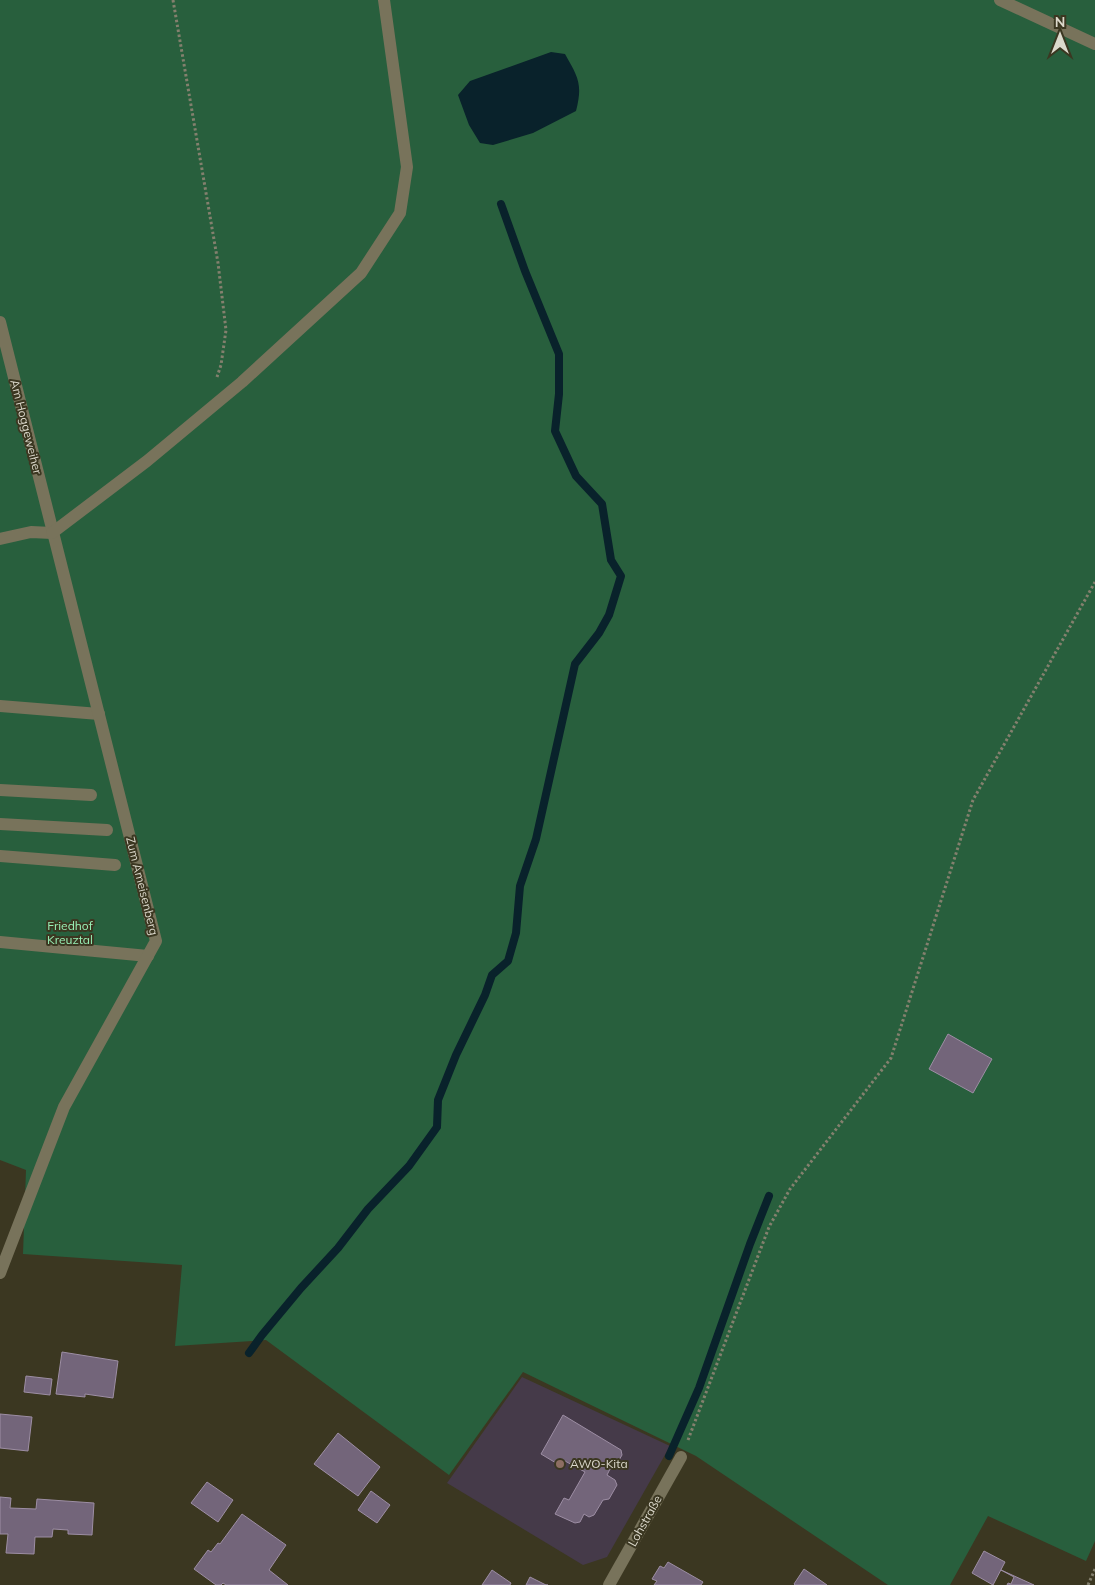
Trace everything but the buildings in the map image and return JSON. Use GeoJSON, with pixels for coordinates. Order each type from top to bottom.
{"type":"FeatureCollection","features":[{"type":"Feature","properties":{"kind":"street"},"geometry":{"type":"LineString","coordinates":[[0,539],[31,532],[52,533],[147,461],[235,388],[361,274],[400,213],[407,167],[384,0]]}},
{"type":"Feature","properties":{"kind":"street"},"geometry":{"type":"LineString","coordinates":[[1000,0],[1095,44]]}},
{"type":"Feature","properties":{"kind":"street","name":"Am Hoggeweiher"},"geometry":{"type":"LineString","coordinates":[[0,322],[52,533]]}},
{"type":"Feature","properties":{"kind":"street","name":"Zum Ameisenberg"},"geometry":{"type":"LineString","coordinates":[[0,1273],[64,1107],[156,941],[52,533]]}},
{"type":"Feature","properties":{"kind":"street"},"geometry":{"type":"LineString","coordinates":[[0,706],[99,714]]}},
{"type":"Feature","properties":{"kind":"street"},"geometry":{"type":"LineString","coordinates":[[0,790],[91,795]]}},
{"type":"Feature","properties":{"kind":"street"},"geometry":{"type":"LineString","coordinates":[[0,824],[107,830]]}},
{"type":"Feature","properties":{"kind":"street"},"geometry":{"type":"LineString","coordinates":[[0,856],[115,865]]}},
{"type":"Feature","properties":{"kind":"street"},"geometry":{"type":"LineString","coordinates":[[0,942],[148,956]]}},
{"type":"Feature","properties":{"kind":"street","name":"Lohstraße"},"geometry":{"type":"LineString","coordinates":[[609,1585],[681,1457]]}},
{"type":"Feature","properties":{"kind":"path"},"geometry":{"type":"LineString","coordinates":[[173,0],[223,301],[226,330],[221,365],[216,381]]}},
{"type":"Feature","properties":{"kind":"path"},"geometry":{"type":"LineString","coordinates":[[681,1457],[769,1226],[790,1189],[891,1058],[973,800],[1095,582]]}},
{"type":"Feature","properties":{"kind":"path"},"geometry":{"type":"LineString","coordinates":[[1088,1585],[1095,1570]]}},
{"type":"Feature","properties":{"kind":"shaded area","name":"AWO-Kita"},"geometry":{"type":"Polygon","coordinates":[[[522,1377],[670,1446],[607,1557],[583,1565],[447,1483],[522,1377]]]}},
{"type":"Feature","properties":{"kind":"green space","name":"Friedhof Kreuztal"},"geometry":{"type":"Polygon","coordinates":[[[0,0],[1095,0],[1095,1541],[1086,1561],[988,1516],[950,1585],[888,1585],[696,1456],[523,1372],[449,1475],[266,1340],[175,1346],[182,1265],[23,1254],[26,1170],[0,1160],[0,0]]]}},
{"type":"Feature","properties":{"kind":"water"},"geometry":{"type":"Polygon","coordinates":[[[551,52],[565,54],[576,75],[579,94],[576,111],[533,133],[493,145],[480,143],[469,125],[458,95],[470,81],[551,52]]]}},
{"type":"Feature","properties":{"kind":"waterway"},"geometry":{"type":"LineString","coordinates":[[249,1353],[301,1288],[338,1248],[368,1209],[409,1166],[437,1127],[438,1100],[456,1055],[485,995],[492,975],[508,961],[516,933],[520,886],[536,839],[575,664],[599,633],[609,615],[621,576],[611,560],[602,504],[576,476],[555,431],[559,394],[559,354],[525,271],[501,204]]}},
{"type":"Feature","properties":{"kind":"waterway"},"geometry":{"type":"LineString","coordinates":[[669,1456],[699,1388],[769,1196]]}},
{"type":"Feature","properties":{"kind":"place","name":"AWO-Kita"},"geometry":{"type":"Point","coordinates":[560,1464]}}]}
